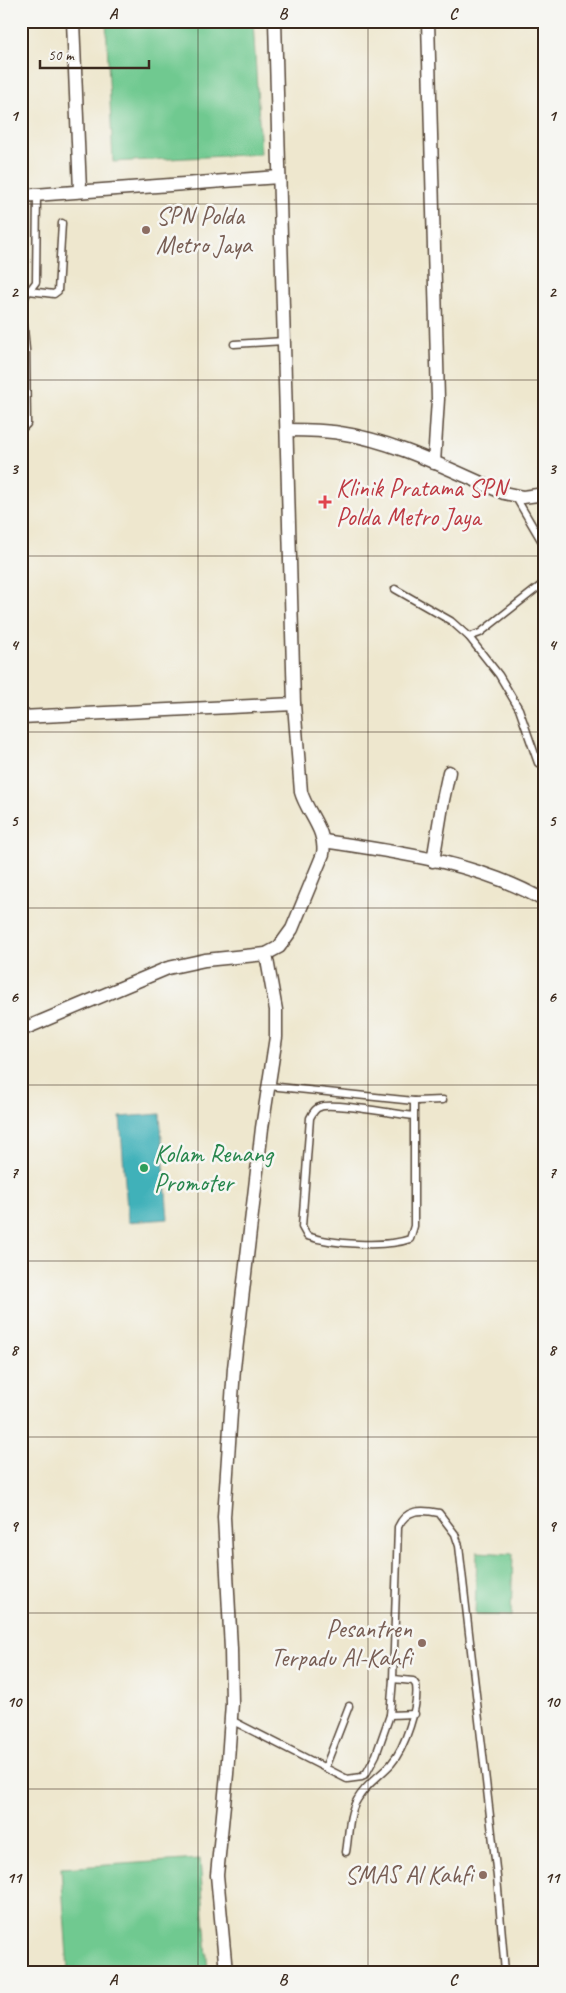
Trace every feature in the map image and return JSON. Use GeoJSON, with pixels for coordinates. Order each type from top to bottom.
{"type":"FeatureCollection","features":[{"type":"Feature","properties":{"kind":"street"},"geometry":{"type":"LineString","coordinates":[[73,21],[80,191]]}},
{"type":"Feature","properties":{"kind":"street"},"geometry":{"type":"LineString","coordinates":[[21,1030],[168,968],[205,960],[266,954],[278,947],[292,929],[323,854],[324,840],[304,805],[301,792],[294,704],[275,21]]}},
{"type":"Feature","properties":{"kind":"street"},"geometry":{"type":"LineString","coordinates":[[428,21],[438,399],[434,464]]}},
{"type":"Feature","properties":{"kind":"street"},"geometry":{"type":"LineString","coordinates":[[21,196],[278,177]]}},
{"type":"Feature","properties":{"kind":"street"},"geometry":{"type":"LineString","coordinates":[[287,430],[314,430],[364,438],[388,444],[515,496],[534,497],[545,494]]}},
{"type":"Feature","properties":{"kind":"street"},"geometry":{"type":"LineString","coordinates":[[21,717],[294,704]]}},
{"type":"Feature","properties":{"kind":"street"},"geometry":{"type":"LineString","coordinates":[[433,861],[442,800],[449,772]]}},
{"type":"Feature","properties":{"kind":"street"},"geometry":{"type":"LineString","coordinates":[[324,840],[384,850],[495,878],[526,890],[545,901]]}},
{"type":"Feature","properties":{"kind":"street"},"geometry":{"type":"LineString","coordinates":[[226,1972],[217,1875],[231,1720],[232,1657],[224,1534],[225,1496],[234,1368],[277,1022],[266,954]]}},
{"type":"Feature","properties":{"kind":"lane"},"geometry":{"type":"LineString","coordinates":[[21,430],[26,424],[26,350],[22,306],[29,291],[36,282],[37,194]]}},
{"type":"Feature","properties":{"kind":"lane"},"geometry":{"type":"LineString","coordinates":[[29,291],[54,294],[58,291],[62,223]]}},
{"type":"Feature","properties":{"kind":"lane"},"geometry":{"type":"LineString","coordinates":[[234,344],[284,341]]}},
{"type":"Feature","properties":{"kind":"lane"},"geometry":{"type":"LineString","coordinates":[[515,496],[545,547]]}},
{"type":"Feature","properties":{"kind":"lane"},"geometry":{"type":"LineString","coordinates":[[469,637],[486,628],[545,582]]}},
{"type":"Feature","properties":{"kind":"lane"},"geometry":{"type":"LineString","coordinates":[[395,589],[451,621],[469,637],[499,675],[519,709],[538,763]]}},
{"type":"Feature","properties":{"kind":"lane"},"geometry":{"type":"LineString","coordinates":[[269,1086],[414,1100],[442,1100]]}},
{"type":"Feature","properties":{"kind":"lane"},"geometry":{"type":"LineString","coordinates":[[413,1116],[333,1106],[320,1107],[313,1112],[310,1118],[302,1227],[307,1236],[324,1242],[375,1244],[402,1242],[410,1239],[414,1226],[414,1100]]}},
{"type":"Feature","properties":{"kind":"lane"},"geometry":{"type":"LineString","coordinates":[[231,1720],[347,1779],[362,1777],[371,1765],[390,1715],[398,1527],[402,1518],[408,1513],[423,1510],[439,1513],[455,1534],[459,1546],[497,1877],[505,1972]]}},
{"type":"Feature","properties":{"kind":"lane"},"geometry":{"type":"LineString","coordinates":[[346,1852],[351,1816],[356,1801],[365,1788],[393,1762],[415,1714],[416,1685],[413,1681],[393,1679]]}},
{"type":"Feature","properties":{"kind":"lane"},"geometry":{"type":"LineString","coordinates":[[325,1768],[349,1706]]}},
{"type":"Feature","properties":{"kind":"lane"},"geometry":{"type":"LineString","coordinates":[[390,1715],[415,1714]]}},
{"type":"Feature","properties":{"kind":"green space"},"geometry":{"type":"Polygon","coordinates":[[[106,21],[253,21],[261,154],[113,162],[106,21]]]}},
{"type":"Feature","properties":{"kind":"green space"},"geometry":{"type":"Polygon","coordinates":[[[477,1552],[513,1554],[511,1616],[475,1615],[477,1552]]]}},
{"type":"Feature","properties":{"kind":"green space"},"geometry":{"type":"Polygon","coordinates":[[[200,1859],[208,1972],[68,1972],[61,1868],[200,1859]]]}},
{"type":"Feature","properties":{"kind":"water","name":"Kolam Renang Promoter"},"geometry":{"type":"Polygon","coordinates":[[[160,1114],[168,1219],[128,1222],[120,1117],[160,1114]]]}},
{"type":"Feature","properties":{"kind":"place","name":"SPN Polda Metro Jaya"},"geometry":{"type":"Point","coordinates":[146,230]}},
{"type":"Feature","properties":{"kind":"place","name":"Klinik Pratama SPN Polda Metro Jaya"},"geometry":{"type":"Point","coordinates":[325,502]}},
{"type":"Feature","properties":{"kind":"place","name":"Kolam Renang Promoter"},"geometry":{"type":"Point","coordinates":[144,1168]}},
{"type":"Feature","properties":{"kind":"place","name":"Pesantren Terpadu Al-Kahfi"},"geometry":{"type":"Point","coordinates":[422,1643]}},
{"type":"Feature","properties":{"kind":"place","name":"SMAS Al Kahfi"},"geometry":{"type":"Point","coordinates":[483,1875]}}]}
